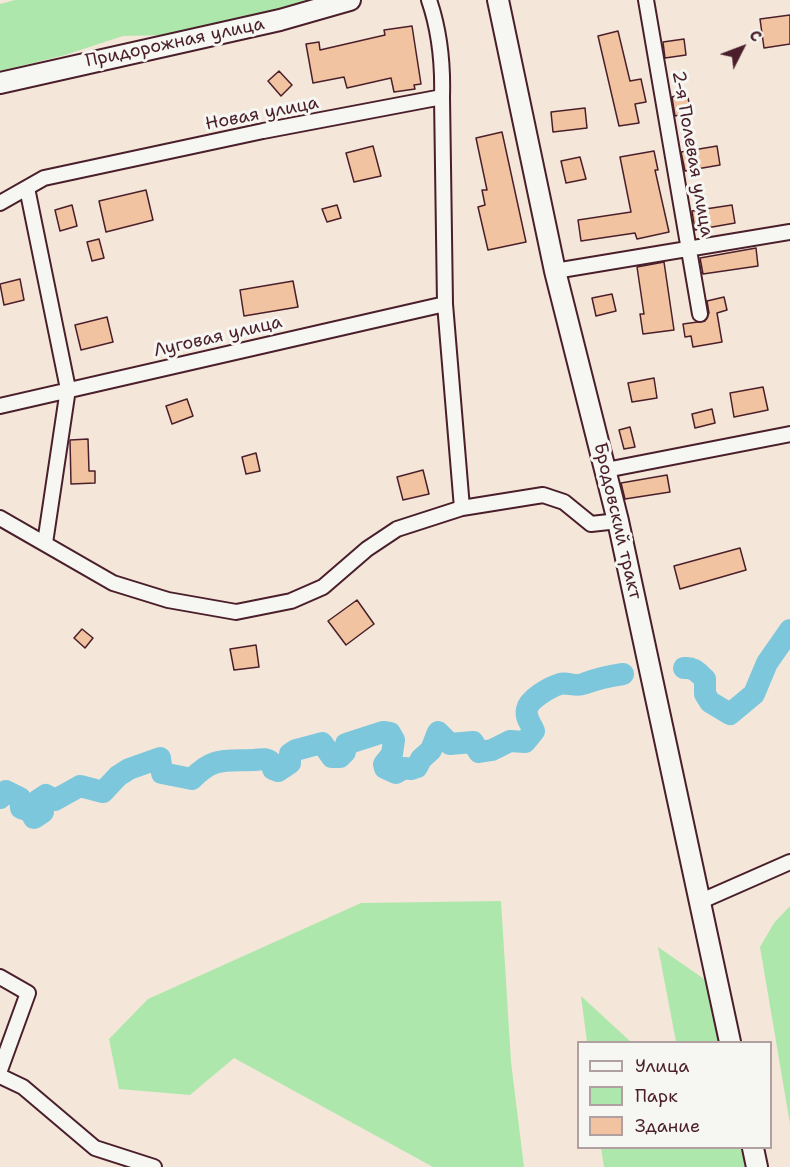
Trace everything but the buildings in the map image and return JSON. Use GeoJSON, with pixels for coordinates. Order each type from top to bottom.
{"type":"FeatureCollection","features":[{"type":"Feature","properties":{"kind":"main road","name":"Придорожная улица"},"geometry":{"type":"LineString","coordinates":[[0,83],[280,20],[350,0]]}},
{"type":"Feature","properties":{"kind":"main road","name":"Бродовский тракт"},"geometry":{"type":"LineString","coordinates":[[498,0],[555,271],[618,521],[730,1041]]}},
{"type":"Feature","properties":{"kind":"main road"},"geometry":{"type":"LineString","coordinates":[[753,1149],[757,1167]]}},
{"type":"Feature","properties":{"kind":"street"},"geometry":{"type":"LineString","coordinates":[[429,0],[439,34],[443,68],[445,304],[462,508]]}},
{"type":"Feature","properties":{"kind":"street","name":"2-я Полевая улица"},"geometry":{"type":"LineString","coordinates":[[646,0],[700,314]]}},
{"type":"Feature","properties":{"kind":"street","name":"Новая улица"},"geometry":{"type":"LineString","coordinates":[[0,203],[44,178],[263,131],[442,97]]}},
{"type":"Feature","properties":{"kind":"street"},"geometry":{"type":"LineString","coordinates":[[27,188],[68,390],[45,543]]}},
{"type":"Feature","properties":{"kind":"street"},"geometry":{"type":"LineString","coordinates":[[555,271],[790,232]]}},
{"type":"Feature","properties":{"kind":"street","name":"Луговая улица"},"geometry":{"type":"LineString","coordinates":[[0,406],[445,304]]}},
{"type":"Feature","properties":{"kind":"street"},"geometry":{"type":"LineString","coordinates":[[606,470],[790,434]]}},
{"type":"Feature","properties":{"kind":"street"},"geometry":{"type":"LineString","coordinates":[[0,518],[114,583],[168,600],[236,612],[291,601],[323,587],[366,549],[397,529],[462,508],[543,495],[564,502],[591,524],[618,521]]}},
{"type":"Feature","properties":{"kind":"street"},"geometry":{"type":"LineString","coordinates":[[699,902],[790,862]]}},
{"type":"Feature","properties":{"kind":"street"},"geometry":{"type":"LineString","coordinates":[[0,977],[28,993],[0,1070]]}},
{"type":"Feature","properties":{"kind":"street"},"geometry":{"type":"LineString","coordinates":[[0,1076],[23,1087],[94,1148],[154,1167]]}},
{"type":"Feature","properties":{"kind":"green space"},"geometry":{"type":"Polygon","coordinates":[[[15,0],[322,0],[170,35],[123,36],[65,55],[0,71],[0,4],[15,0]]]}},
{"type":"Feature","properties":{"kind":"green space"},"geometry":{"type":"Polygon","coordinates":[[[501,901],[511,1062],[524,1167],[433,1167],[234,1058],[190,1095],[119,1089],[109,1039],[148,999],[361,903],[501,901]]]}},
{"type":"Feature","properties":{"kind":"green space"},"geometry":{"type":"Polygon","coordinates":[[[790,906],[790,1124],[760,947],[774,923],[790,906]]]}},
{"type":"Feature","properties":{"kind":"green space"},"geometry":{"type":"Polygon","coordinates":[[[658,947],[707,981],[721,1041],[676,1041],[658,947]]]}},
{"type":"Feature","properties":{"kind":"green space"},"geometry":{"type":"Polygon","coordinates":[[[581,996],[630,1041],[587,1041],[581,996]]]}},
{"type":"Feature","properties":{"kind":"green space"},"geometry":{"type":"Polygon","coordinates":[[[601,1149],[745,1149],[749,1167],[604,1167],[601,1149]]]}},
{"type":"Feature","properties":{"kind":"waterway"},"geometry":{"type":"LineString","coordinates":[[684,668],[694,669],[705,679],[705,694],[710,702],[730,714],[754,694],[767,663],[790,630]]}},
{"type":"Feature","properties":{"kind":"waterway"},"geometry":{"type":"LineString","coordinates":[[0,798],[6,791],[20,798],[21,808],[30,811],[34,818],[43,812],[37,801],[46,795],[55,800],[80,786],[103,792],[118,776],[129,769],[160,758],[162,773],[192,779],[206,767],[226,761],[262,759],[271,762],[273,769],[278,771],[290,763],[290,754],[296,750],[322,743],[332,757],[340,757],[345,752],[346,744],[383,732],[390,733],[394,740],[392,754],[384,764],[385,768],[396,773],[404,768],[417,767],[421,759],[431,750],[438,732],[450,744],[473,742],[479,752],[492,750],[510,741],[525,742],[534,731],[527,709],[540,694],[560,684],[580,685],[623,674]]}}]}
